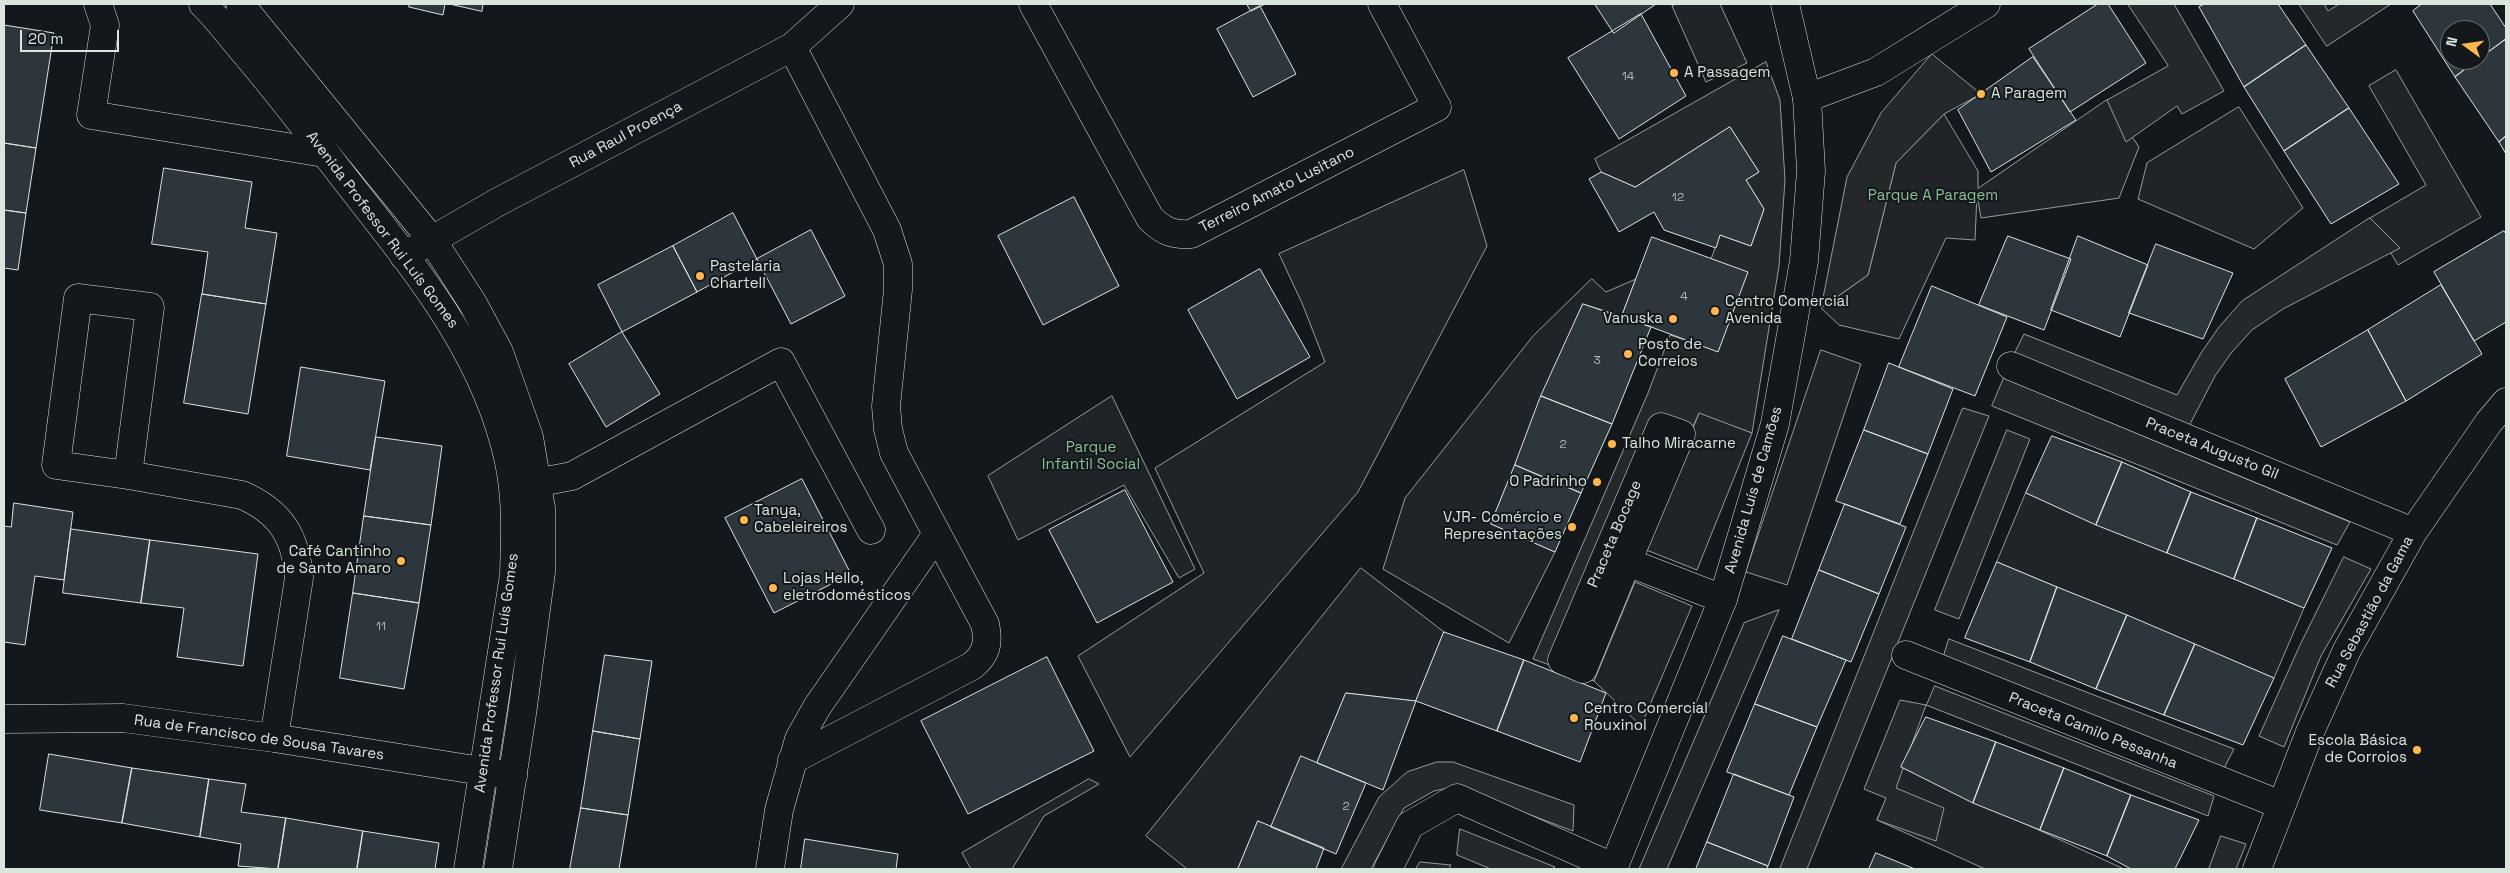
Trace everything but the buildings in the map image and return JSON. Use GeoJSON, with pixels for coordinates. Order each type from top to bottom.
{"type":"FeatureCollection","features":[{"type":"Feature","properties":{"kind":"street"},"geometry":{"type":"LineString","coordinates":[[98,4],[105,25],[91,115],[324,152]]}},
{"type":"Feature","properties":{"kind":"street","name":"Avenida Professor Rui Luís Gomes"},"geometry":{"type":"LineString","coordinates":[[203,4],[258,67],[435,296],[475,362],[500,425],[509,463],[542,508],[541,572],[513,776],[498,869]]}},
{"type":"Feature","properties":{"kind":"street","name":"Avenida Professor Rui Luís Gomes"},"geometry":{"type":"LineString","coordinates":[[240,4],[432,240],[472,302],[499,352],[529,437],[525,485],[516,535],[514,575],[468,869]]}},
{"type":"Feature","properties":{"kind":"street","name":"Rua Raul Proença"},"geometry":{"type":"LineString","coordinates":[[404,256],[792,47],[840,4]]}},
{"type":"Feature","properties":{"kind":"street","name":"Terreiro Amato Lusitano"},"geometry":{"type":"LineString","coordinates":[[1034,4],[1150,218],[1160,229],[1176,235],[1191,234],[1437,107],[1382,4]]}},
{"type":"Feature","properties":{"kind":"street","name":"Avenida Luís de Camões"},"geometry":{"type":"LineString","coordinates":[[1613,868],[1723,599],[1775,424],[1804,261],[1811,171],[1807,98],[1784,4]]}},
{"type":"Feature","properties":{"kind":"street"},"geometry":{"type":"LineString","coordinates":[[1807,98],[1876,72],[1986,4]]}},
{"type":"Feature","properties":{"kind":"street"},"geometry":{"type":"LineString","coordinates":[[792,47],[887,230],[898,264],[898,290],[886,406],[888,430],[894,453],[985,624],[988,636],[982,657],[972,666],[792,760]]}},
{"type":"Feature","properties":{"kind":"street"},"geometry":{"type":"LineString","coordinates":[[128,475],[150,307],[78,298],[56,465],[128,475],[242,495],[260,502],[274,514],[286,529],[297,553],[299,578],[274,738]]}},
{"type":"Feature","properties":{"kind":"street"},"geometry":{"type":"LineString","coordinates":[[525,485],[572,476],[781,362],[871,530]]}},
{"type":"Feature","properties":{"kind":"street","name":"Praceta Augusto Gil"},"geometry":{"type":"LineString","coordinates":[[2011,366],[2413,532]]}},
{"type":"Feature","properties":{"kind":"street","name":"Rua Sebastião da Gama"},"geometry":{"type":"LineString","coordinates":[[2257,869],[2281,805],[2347,650],[2413,532],[2489,422],[2506,402]]}},
{"type":"Feature","properties":{"kind":"street","name":"Praceta Bocage"},"geometry":{"type":"LineString","coordinates":[[1660,427],[1681,434],[1627,562],[1582,669],[1562,660],[1660,427]]}},
{"type":"Feature","properties":{"kind":"street"},"geometry":{"type":"LineString","coordinates":[[770,869],[780,810],[799,739],[817,707],[937,534]]}},
{"type":"Feature","properties":{"kind":"street","name":"Praceta Bocage"},"geometry":{"type":"LineString","coordinates":[[1627,562],[1723,599]]}},
{"type":"Feature","properties":{"kind":"street","name":"Praceta Camilo Pessanha"},"geometry":{"type":"LineString","coordinates":[[1906,655],[2281,805]]}},
{"type":"Feature","properties":{"kind":"street","name":"Rua de Francisco de Sousa Tavares"},"geometry":{"type":"LineString","coordinates":[[4,719],[122,718],[274,738],[513,776]]}},
{"type":"Feature","properties":{"kind":"street"},"geometry":{"type":"LineString","coordinates":[[1388,869],[1410,825],[1456,798],[1613,868]]}},
{"type":"Feature","properties":{"kind":"green space"},"geometry":{"type":"Polygon","coordinates":[[[1677,4],[1720,4],[1747,63],[1706,82],[1672,6],[1677,4]]]}},
{"type":"Feature","properties":{"kind":"green space"},"geometry":{"type":"Polygon","coordinates":[[[2396,70],[2481,217],[2398,265],[2370,218],[2426,185],[2369,86],[2396,70]]]}},
{"type":"Feature","properties":{"kind":"green space","name":"Parque A Paragem"},"geometry":{"type":"Polygon","coordinates":[[[2107,100],[2139,147],[2119,198],[1981,218],[1977,194],[1975,240],[1946,238],[1899,339],[1839,325],[1821,308],[1868,275],[1896,163],[1944,114],[1978,171],[1978,188],[2107,100]]]}},
{"type":"Feature","properties":{"kind":"green space"},"geometry":{"type":"Polygon","coordinates":[[[2239,107],[2303,208],[2254,249],[2138,199],[2147,163],[2239,107]]]}},
{"type":"Feature","properties":{"kind":"green space"},"geometry":{"type":"Polygon","coordinates":[[[1464,170],[1487,246],[1358,492],[1130,757],[1078,656],[1204,573],[1155,468],[1325,362],[1302,303],[1279,254],[1464,170]]]}},
{"type":"Feature","properties":{"kind":"green space"},"geometry":{"type":"Polygon","coordinates":[[[1592,279],[1606,292],[1636,279],[1622,316],[1583,304],[1491,524],[1555,552],[1509,643],[1383,569],[1405,498],[1533,336],[1592,279]]]}},
{"type":"Feature","properties":{"kind":"green space"},"geometry":{"type":"Polygon","coordinates":[[[1821,350],[1861,364],[1787,585],[1746,572],[1821,350]]]}},
{"type":"Feature","properties":{"kind":"green space","name":"Parque Infantil Social"},"geometry":{"type":"Polygon","coordinates":[[[1112,396],[1195,569],[1179,578],[1124,485],[1018,540],[988,476],[1112,396]]]}},
{"type":"Feature","properties":{"kind":"green space"},"geometry":{"type":"Polygon","coordinates":[[[1700,412],[1752,433],[1697,570],[1644,549],[1700,412]]]}},
{"type":"Feature","properties":{"kind":"green space"},"geometry":{"type":"Polygon","coordinates":[[[2026,493],[2304,608],[2274,678],[1997,562],[2026,493]]]}},
{"type":"Feature","properties":{"kind":"green space"},"geometry":{"type":"Polygon","coordinates":[[[1361,568],[1444,632],[1416,701],[1346,693],[1317,763],[1271,827],[1258,821],[1238,869],[1187,869],[1146,836],[1361,568]]]}},
{"type":"Feature","properties":{"kind":"green space"},"geometry":{"type":"Polygon","coordinates":[[[1635,582],[1692,606],[1641,726],[1594,681],[1635,582]]]}},
{"type":"Feature","properties":{"kind":"green space"},"geometry":{"type":"Polygon","coordinates":[[[1779,610],[1667,869],[1639,869],[1744,623],[1779,610]]]}},
{"type":"Feature","properties":{"kind":"green space"},"geometry":{"type":"Polygon","coordinates":[[[1901,767],[2124,869],[1985,869],[1877,820],[1901,767]]]}},
{"type":"Feature","properties":{"kind":"green space"},"geometry":{"type":"Polygon","coordinates":[[[1089,779],[1099,784],[1044,816],[1012,869],[971,869],[962,853],[1089,779]]]}},
{"type":"Feature","properties":{"kind":"shaded area"},"geometry":{"type":"Polygon","coordinates":[[[2128,4],[2174,4],[2224,91],[2182,114],[2177,106],[2126,142],[2107,100],[2168,66],[2128,4]]]}},
{"type":"Feature","properties":{"kind":"shaded area"},"geometry":{"type":"Polygon","coordinates":[[[2299,4],[2324,4],[2328,11],[2339,4],[2391,4],[2327,46],[2299,4]]]}},
{"type":"Feature","properties":{"kind":"shaded area"},"geometry":{"type":"Polygon","coordinates":[[[1932,54],[1981,94],[1944,114],[1896,163],[1868,275],[1821,308],[1847,177],[1881,113],[1932,54]]]}},
{"type":"Feature","properties":{"kind":"shaded area"},"geometry":{"type":"Polygon","coordinates":[[[1766,62],[1780,100],[1785,180],[1779,266],[1752,433],[1699,413],[1625,579],[1635,582],[1594,681],[1533,659],[1648,393],[1670,335],[1718,351],[1747,273],[1711,259],[1720,235],[1751,246],[1764,209],[1746,180],[1759,172],[1730,127],[1635,187],[1601,172],[1595,159],[1766,62]]]}},
{"type":"Feature","properties":{"kind":"shaded area"},"geometry":{"type":"Polygon","coordinates":[[[2370,218],[2400,248],[2283,309],[2252,330],[2232,352],[2215,376],[2188,428],[2012,358],[2024,334],[2177,395],[2201,353],[2219,327],[2242,301],[2370,218]]]}},
{"type":"Feature","properties":{"kind":"shaded area"},"geometry":{"type":"Polygon","coordinates":[[[2004,378],[2350,522],[2337,545],[1992,406],[2004,378]]]}},
{"type":"Feature","properties":{"kind":"shaded area"},"geometry":{"type":"Polygon","coordinates":[[[1963,408],[1989,416],[1807,869],[1780,869],[1963,408]]]}},
{"type":"Feature","properties":{"kind":"shaded area"},"geometry":{"type":"Polygon","coordinates":[[[2007,430],[2030,439],[1959,619],[1935,610],[2007,430]]]}},
{"type":"Feature","properties":{"kind":"shaded area"},"geometry":{"type":"Polygon","coordinates":[[[2344,557],[2371,569],[2321,656],[2284,747],[2259,736],[2300,645],[2344,557]]]}},
{"type":"Feature","properties":{"kind":"shaded area"},"geometry":{"type":"Polygon","coordinates":[[[1949,639],[2234,749],[2222,772],[1943,659],[1949,639]]]}},
{"type":"Feature","properties":{"kind":"shaded area"},"geometry":{"type":"Polygon","coordinates":[[[1935,686],[2214,796],[2208,816],[1926,705],[1935,686]]]}},
{"type":"Feature","properties":{"kind":"shaded area"},"geometry":{"type":"Polygon","coordinates":[[[1900,700],[1926,705],[1896,788],[1944,808],[1936,841],[1877,820],[1886,798],[1864,789],[1900,700]]]}},
{"type":"Feature","properties":{"kind":"shaded area"},"geometry":{"type":"Polygon","coordinates":[[[1437,762],[1453,762],[1574,805],[1573,831],[1467,791],[1448,788],[1434,791],[1404,808],[1371,869],[1341,869],[1379,797],[1407,772],[1437,762]]]}},
{"type":"Feature","properties":{"kind":"shaded area"},"geometry":{"type":"Polygon","coordinates":[[[1460,829],[1555,867],[1552,869],[1491,869],[1457,855],[1460,829]]]}},
{"type":"Feature","properties":{"kind":"shaded area"},"geometry":{"type":"Polygon","coordinates":[[[2221,836],[2246,844],[2236,869],[2209,869],[2221,836]]]}},
{"type":"Feature","properties":{"kind":"shaded area"},"geometry":{"type":"Polygon","coordinates":[[[1420,862],[1451,865],[1449,869],[1416,869],[1420,862]]]}},
{"type":"Feature","properties":{"kind":"place","name":"A Passagem"},"geometry":{"type":"Point","coordinates":[1674,73]}},
{"type":"Feature","properties":{"kind":"place","name":"A Paragem"},"geometry":{"type":"Point","coordinates":[1981,94]}},
{"type":"Feature","properties":{"kind":"place","name":"Pastelaria Chartell"},"geometry":{"type":"Point","coordinates":[700,276]}},
{"type":"Feature","properties":{"kind":"place","name":"Centro Comercial Avenida"},"geometry":{"type":"Point","coordinates":[1715,311]}},
{"type":"Feature","properties":{"kind":"place","name":"Vanuska"},"geometry":{"type":"Point","coordinates":[1673,319]}},
{"type":"Feature","properties":{"kind":"place","name":"Posto de Correios"},"geometry":{"type":"Point","coordinates":[1628,354]}},
{"type":"Feature","properties":{"kind":"place","name":"Talho Miracarne"},"geometry":{"type":"Point","coordinates":[1612,444]}},
{"type":"Feature","properties":{"kind":"place","name":"O Padrinho"},"geometry":{"type":"Point","coordinates":[1597,482]}},
{"type":"Feature","properties":{"kind":"place","name":"Tanya, Cabeleireiros"},"geometry":{"type":"Point","coordinates":[744,520]}},
{"type":"Feature","properties":{"kind":"place","name":"VJR- Comércio e Representações"},"geometry":{"type":"Point","coordinates":[1572,527]}},
{"type":"Feature","properties":{"kind":"place","name":"Café Cantinho de Santo Amaro"},"geometry":{"type":"Point","coordinates":[401,561]}},
{"type":"Feature","properties":{"kind":"place","name":"Lojas Hello, eletrodomésticos"},"geometry":{"type":"Point","coordinates":[773,588]}},
{"type":"Feature","properties":{"kind":"place","name":"Centro Comercial Rouxinol"},"geometry":{"type":"Point","coordinates":[1574,718]}},
{"type":"Feature","properties":{"kind":"place","name":"Escola Básica de Corroios"},"geometry":{"type":"Point","coordinates":[2417,750]}}]}
